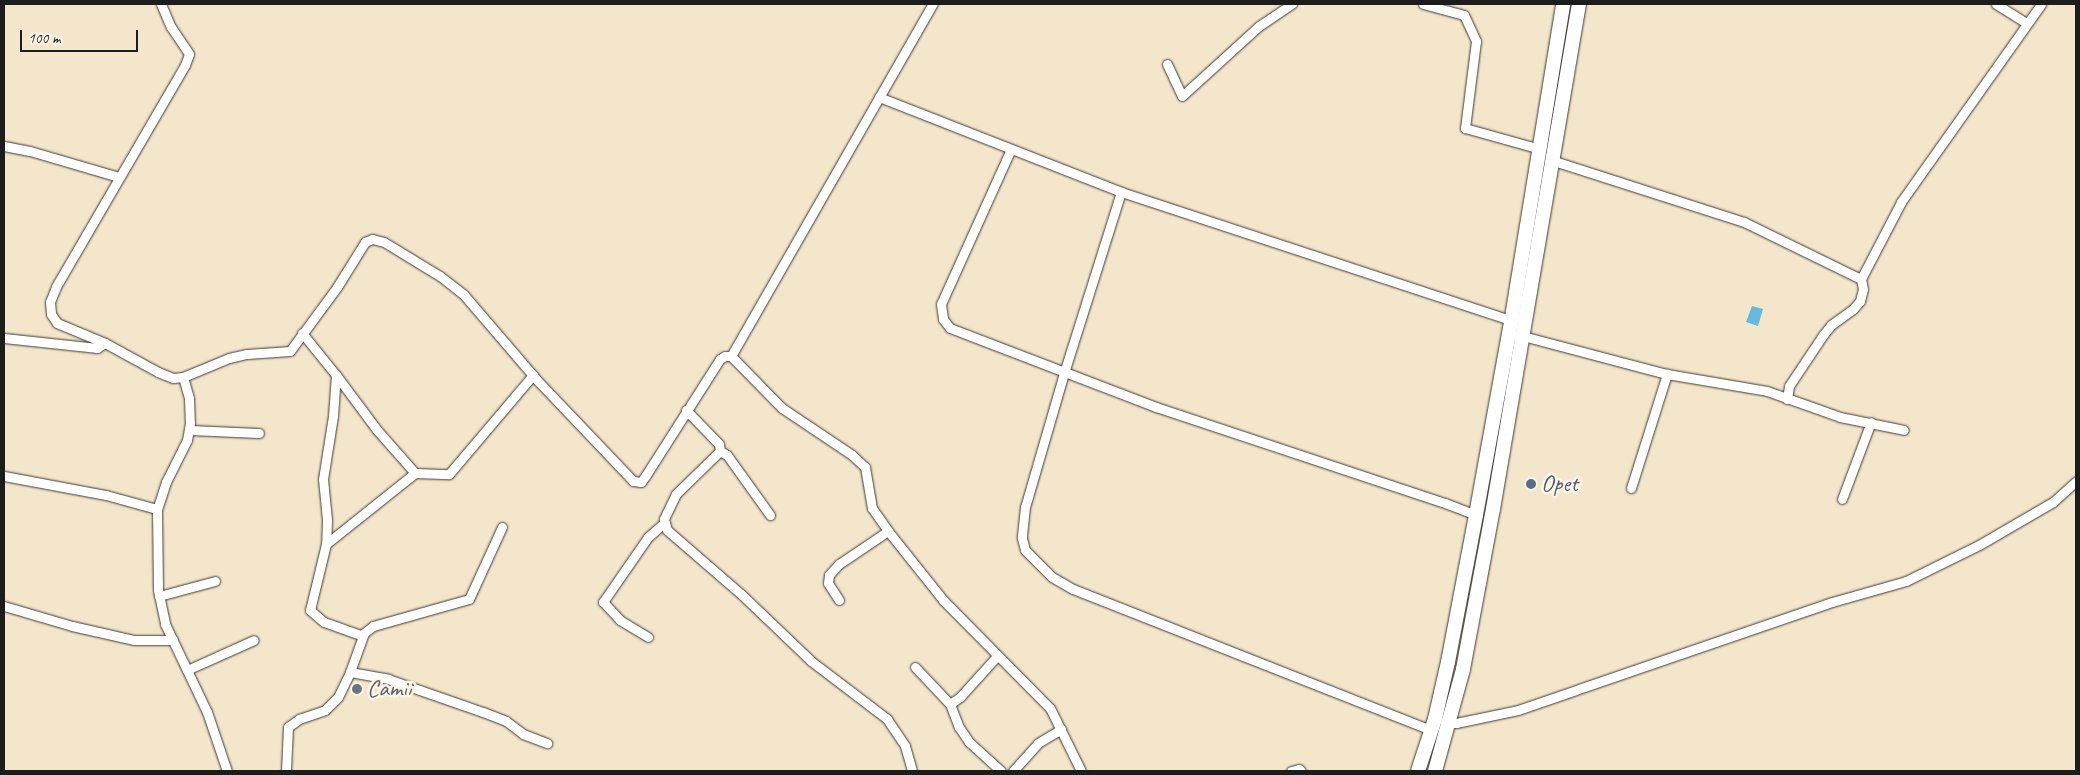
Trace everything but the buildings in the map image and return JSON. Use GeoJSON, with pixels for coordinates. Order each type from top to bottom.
{"type":"FeatureCollection","features":[{"type":"Feature","properties":{"kind":"main road"},"geometry":{"type":"LineString","coordinates":[[1418,771],[1431,730],[1448,662],[1476,515],[1510,327],[1563,4]]}},
{"type":"Feature","properties":{"kind":"main road"},"geometry":{"type":"LineString","coordinates":[[1435,771],[1450,723],[1462,669],[1524,336],[1579,4]]}},
{"type":"Feature","properties":{"kind":"street"},"geometry":{"type":"LineString","coordinates":[[161,4],[171,26],[189,54],[186,65],[56,287],[50,302],[51,314],[57,323],[105,342],[158,372],[173,378],[183,377],[229,358],[247,354],[290,351],[337,287],[365,242],[372,238],[384,242],[432,271],[464,295],[532,375],[633,481],[640,482],[720,359],[725,356],[731,356],[782,408],[852,455],[865,466],[872,508],[888,531],[943,600],[1050,708],[1081,771]]}},
{"type":"Feature","properties":{"kind":"street"},"geometry":{"type":"LineString","coordinates":[[731,356],[933,4]]}},
{"type":"Feature","properties":{"kind":"street"},"geometry":{"type":"LineString","coordinates":[[1167,64],[1182,96],[1259,26],[1292,4]]}},
{"type":"Feature","properties":{"kind":"street"},"geometry":{"type":"LineString","coordinates":[[1423,4],[1464,16],[1476,41],[1465,128],[1540,150]]}},
{"type":"Feature","properties":{"kind":"street"},"geometry":{"type":"LineString","coordinates":[[1996,4],[2026,23]]}},
{"type":"Feature","properties":{"kind":"street"},"geometry":{"type":"LineString","coordinates":[[1787,399],[1789,386],[1823,335],[1831,325],[1853,309],[1860,301],[1861,279],[1901,202],[2041,4]]}},
{"type":"Feature","properties":{"kind":"street"},"geometry":{"type":"LineString","coordinates":[[879,97],[1121,192],[1510,327],[1524,336],[1667,374],[1767,391],[1840,417],[1904,430]]}},
{"type":"Feature","properties":{"kind":"street"},"geometry":{"type":"LineString","coordinates":[[4,146],[30,151],[119,177]]}},
{"type":"Feature","properties":{"kind":"street"},"geometry":{"type":"LineString","coordinates":[[1011,149],[942,304],[943,319],[950,328],[1064,373],[1476,515]]}},
{"type":"Feature","properties":{"kind":"street"},"geometry":{"type":"LineString","coordinates":[[1554,161],[1744,222],[1861,279]]}},
{"type":"Feature","properties":{"kind":"street"},"geometry":{"type":"LineString","coordinates":[[1121,192],[1064,373],[1025,507],[1022,538],[1025,550],[1052,577],[1073,589],[1431,730]]}},
{"type":"Feature","properties":{"kind":"street"},"geometry":{"type":"LineString","coordinates":[[302,333],[377,430],[415,473]]}},
{"type":"Feature","properties":{"kind":"street"},"geometry":{"type":"LineString","coordinates":[[4,338],[96,348],[105,342]]}},
{"type":"Feature","properties":{"kind":"street"},"geometry":{"type":"LineString","coordinates":[[1631,488],[1667,374]]}},
{"type":"Feature","properties":{"kind":"street"},"geometry":{"type":"LineString","coordinates":[[326,544],[415,473],[449,474],[532,375]]}},
{"type":"Feature","properties":{"kind":"street"},"geometry":{"type":"LineString","coordinates":[[336,376],[333,416],[323,480],[327,520],[326,544],[310,610],[324,622],[363,636]]}},
{"type":"Feature","properties":{"kind":"street"},"geometry":{"type":"LineString","coordinates":[[183,377],[189,398],[189,430],[156,509],[155,542],[159,596],[165,624],[207,712],[227,771]]}},
{"type":"Feature","properties":{"kind":"street"},"geometry":{"type":"LineString","coordinates":[[686,410],[719,444],[720,451]]}},
{"type":"Feature","properties":{"kind":"street"},"geometry":{"type":"LineString","coordinates":[[1842,499],[1871,422]]}},
{"type":"Feature","properties":{"kind":"street"},"geometry":{"type":"LineString","coordinates":[[189,430],[258,433]]}},
{"type":"Feature","properties":{"kind":"street"},"geometry":{"type":"LineString","coordinates":[[720,451],[727,455],[770,515]]}},
{"type":"Feature","properties":{"kind":"street"},"geometry":{"type":"LineString","coordinates":[[648,637],[620,620],[603,602],[648,537],[664,522],[681,488],[720,451]]}},
{"type":"Feature","properties":{"kind":"street"},"geometry":{"type":"LineString","coordinates":[[4,476],[106,495],[156,509]]}},
{"type":"Feature","properties":{"kind":"street"},"geometry":{"type":"LineString","coordinates":[[1450,723],[1518,710],[1832,602],[1906,581],[1978,545],[2053,502],[2076,481]]}},
{"type":"Feature","properties":{"kind":"street"},"geometry":{"type":"LineString","coordinates":[[664,522],[667,530],[741,594],[793,645],[887,719],[905,746],[912,771]]}},
{"type":"Feature","properties":{"kind":"street"},"geometry":{"type":"LineString","coordinates":[[286,771],[288,727],[298,719],[325,710],[338,697],[350,672],[363,636],[373,626],[469,599],[502,527]]}},
{"type":"Feature","properties":{"kind":"street"},"geometry":{"type":"LineString","coordinates":[[839,600],[828,583],[829,575],[839,564],[888,531]]}},
{"type":"Feature","properties":{"kind":"street"},"geometry":{"type":"LineString","coordinates":[[159,596],[215,581]]}},
{"type":"Feature","properties":{"kind":"street"},"geometry":{"type":"LineString","coordinates":[[4,606],[72,626],[134,640],[173,640]]}},
{"type":"Feature","properties":{"kind":"street"},"geometry":{"type":"LineString","coordinates":[[187,670],[254,640]]}},
{"type":"Feature","properties":{"kind":"street"},"geometry":{"type":"LineString","coordinates":[[950,704],[960,697],[997,656]]}},
{"type":"Feature","properties":{"kind":"street"},"geometry":{"type":"LineString","coordinates":[[915,667],[950,704],[959,727],[969,742],[1001,771]]}},
{"type":"Feature","properties":{"kind":"street"},"geometry":{"type":"LineString","coordinates":[[350,672],[388,679],[483,712],[506,721],[523,734],[546,743]]}},
{"type":"Feature","properties":{"kind":"street"},"geometry":{"type":"LineString","coordinates":[[1013,771],[1038,743],[1061,729]]}},
{"type":"Feature","properties":{"kind":"street"},"geometry":{"type":"LineString","coordinates":[[1291,771],[1299,769],[1301,771]]}},
{"type":"Feature","properties":{"kind":"water"},"geometry":{"type":"Polygon","coordinates":[[[1752,306],[1763,309],[1758,326],[1746,322],[1752,306]]]}},
{"type":"Feature","properties":{"kind":"place","name":"Opet"},"geometry":{"type":"Point","coordinates":[1531,484]}},
{"type":"Feature","properties":{"kind":"place","name":"Camii"},"geometry":{"type":"Point","coordinates":[357,689]}}]}
